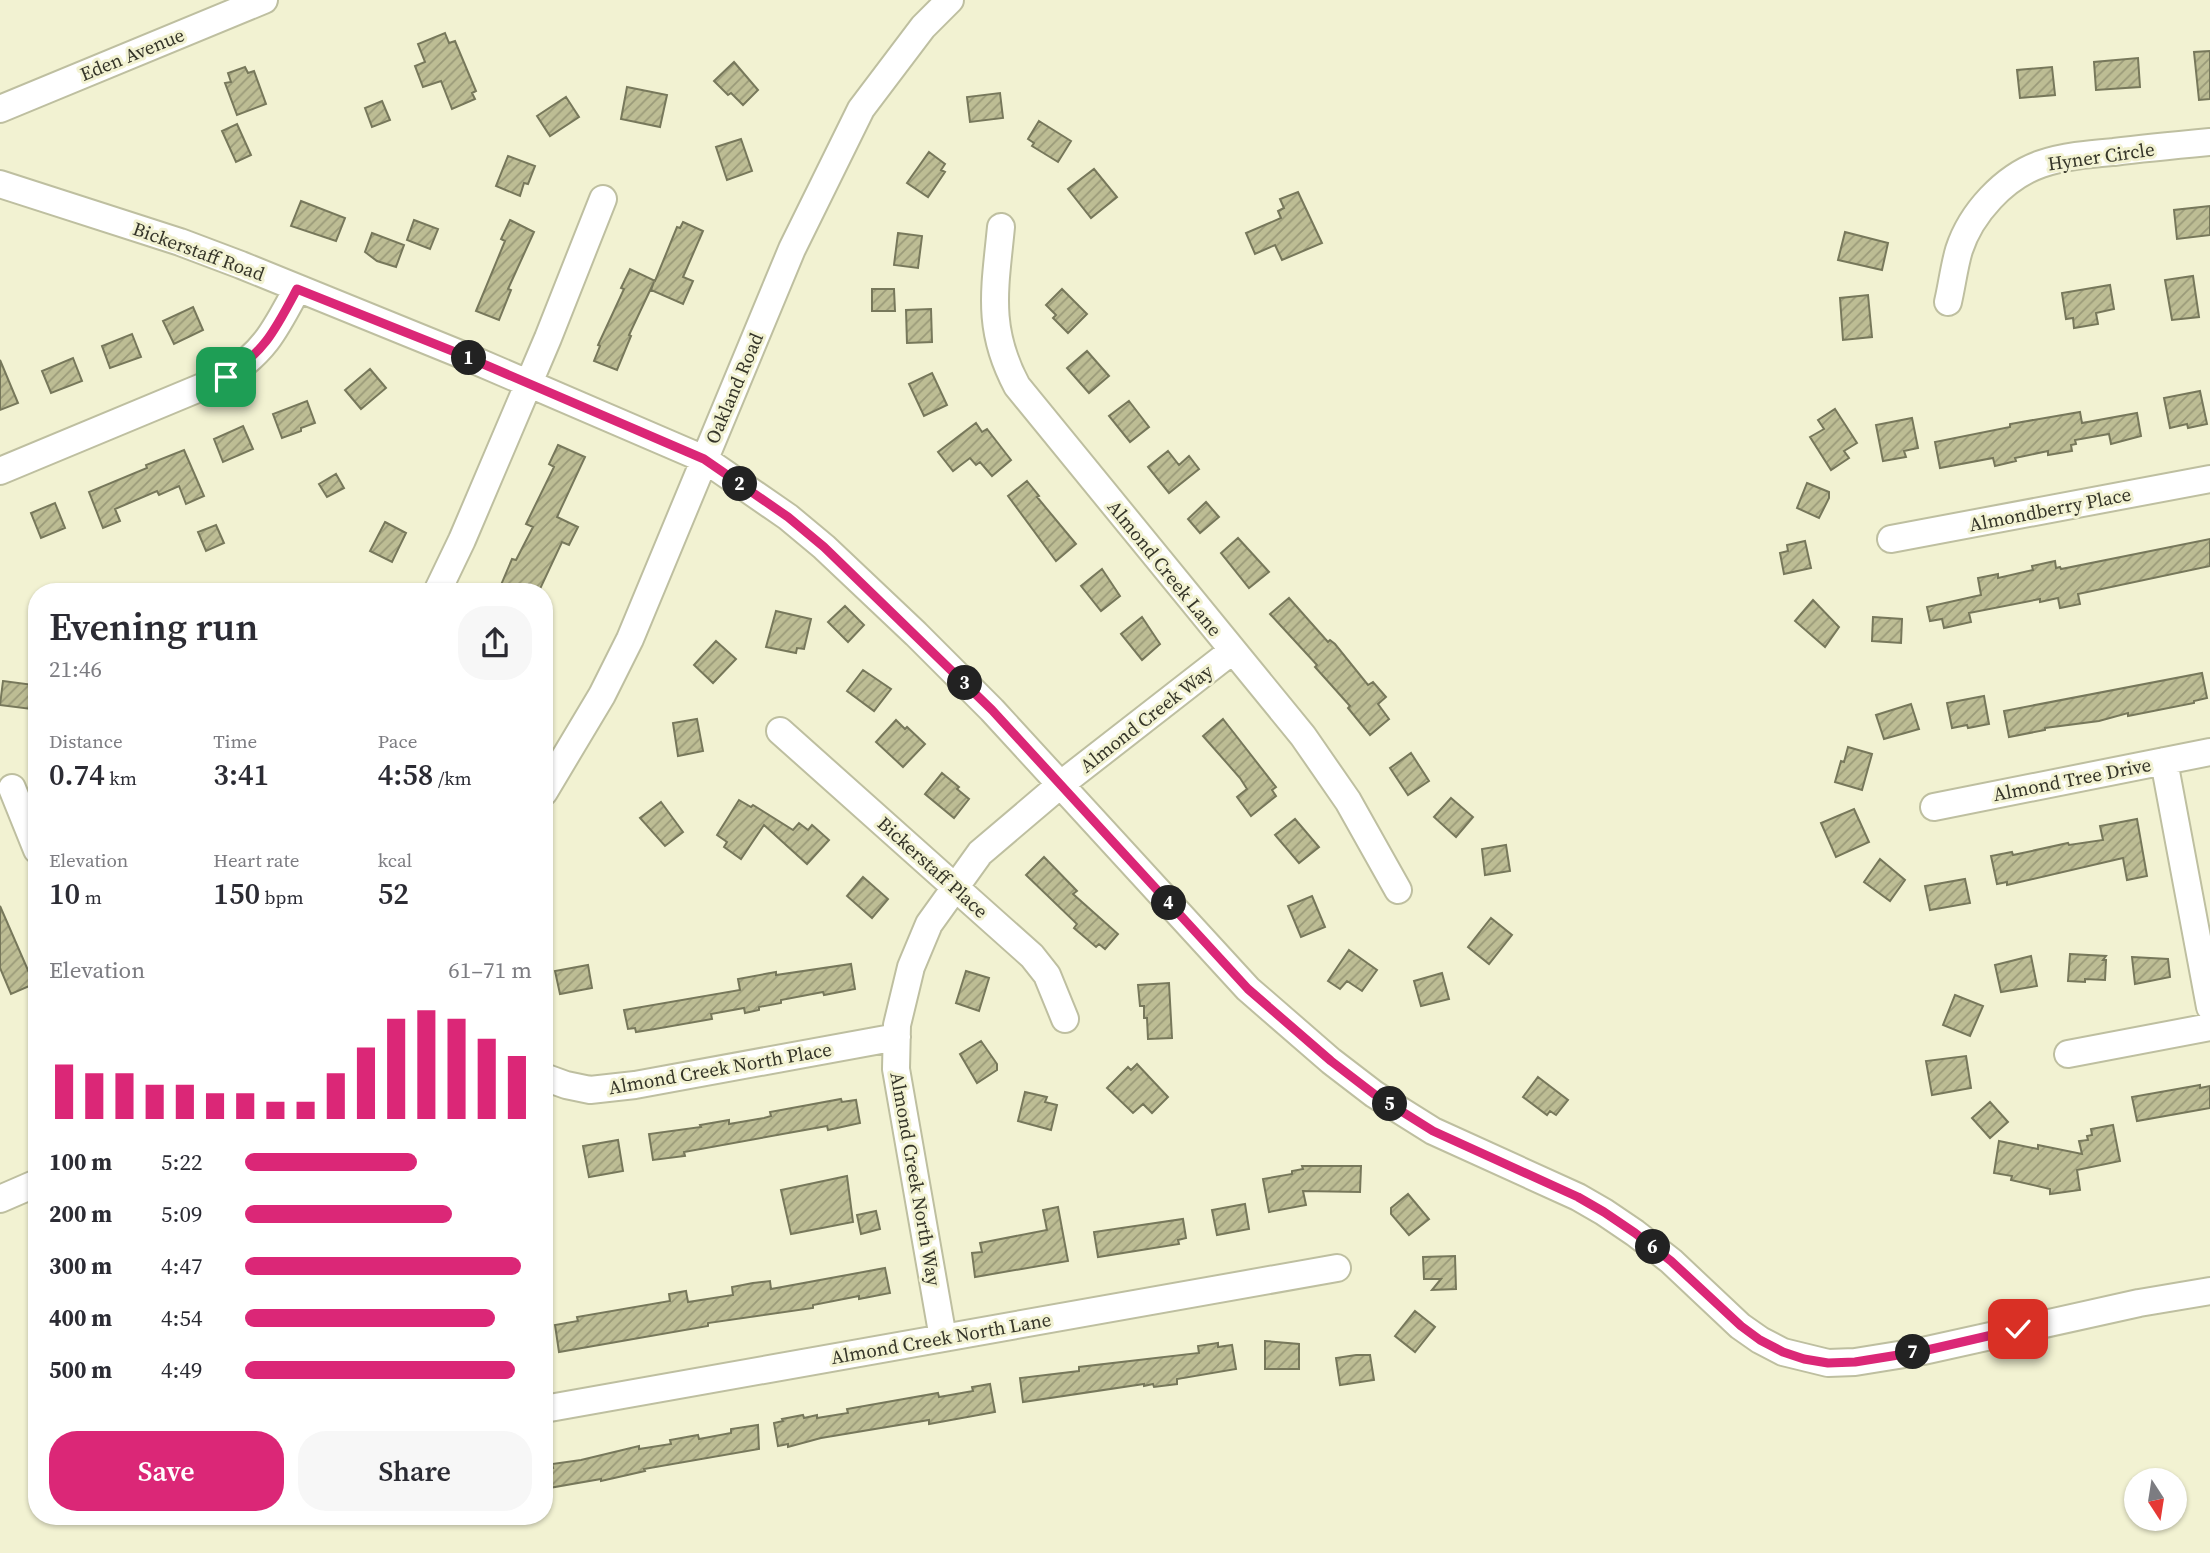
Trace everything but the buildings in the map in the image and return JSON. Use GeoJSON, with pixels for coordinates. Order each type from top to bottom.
{"type":"FeatureCollection","features":[{"type":"Feature","properties":{"kind":"street","name":"Eden Avenue"},"geometry":{"type":"LineString","coordinates":[[0,109],[264,0]]}},
{"type":"Feature","properties":{"kind":"street","name":"Oakland Road"},"geometry":{"type":"LineString","coordinates":[[553,777],[603,695],[631,639],[792,249],[861,109],[923,27],[950,0]]}},
{"type":"Feature","properties":{"kind":"street","name":"Hyner Circle"},"geometry":{"type":"LineString","coordinates":[[1948,302],[1960,248],[1970,226],[1982,208],[2009,181],[2025,171],[2042,163],[2085,155],[2210,142]]}},
{"type":"Feature","properties":{"kind":"street","name":"Bickerstaff Road"},"geometry":{"type":"LineString","coordinates":[[0,184],[180,242],[460,354],[704,459],[788,517],[824,547],[992,710],[1248,989],[1331,1061],[1374,1094],[1433,1131],[1578,1197],[1604,1212],[1671,1261],[1741,1326],[1783,1352],[1828,1363],[1855,1362],[1923,1351],[2139,1303],[2210,1291]]}},
{"type":"Feature","properties":{"kind":"street"},"geometry":{"type":"LineString","coordinates":[[441,583],[603,199]]}},
{"type":"Feature","properties":{"kind":"street","name":"Almond Creek Lane"},"geometry":{"type":"LineString","coordinates":[[1001,227],[994,302],[995,319],[1000,351],[1017,386],[1303,736],[1348,801],[1398,890]]}},
{"type":"Feature","properties":{"kind":"street"},"geometry":{"type":"LineString","coordinates":[[0,471],[226,377],[264,347],[297,289]]}},
{"type":"Feature","properties":{"kind":"street","name":"Almondberry Place"},"geometry":{"type":"LineString","coordinates":[[1891,539],[2210,479]]}},
{"type":"Feature","properties":{"kind":"street","name":"Almond Creek Way"},"geometry":{"type":"LineString","coordinates":[[1060,785],[1232,651]]}},
{"type":"Feature","properties":{"kind":"street","name":"Bickerstaff Place"},"geometry":{"type":"LineString","coordinates":[[780,731],[1032,956],[1047,975],[1065,1018]]}},
{"type":"Feature","properties":{"kind":"street","name":"Almond Tree Drive"},"geometry":{"type":"LineString","coordinates":[[1934,807],[2210,752]]}},
{"type":"Feature","properties":{"kind":"street"},"geometry":{"type":"LineString","coordinates":[[2164,761],[2210,1007]]}},
{"type":"Feature","properties":{"kind":"street","name":"Almond Creek North Way"},"geometry":{"type":"LineString","coordinates":[[943,1338],[896,1069],[900,1013],[911,967],[929,924],[981,853],[1060,785]]}},
{"type":"Feature","properties":{"kind":"street"},"geometry":{"type":"LineString","coordinates":[[12,788],[28,828]]}},
{"type":"Feature","properties":{"kind":"street"},"geometry":{"type":"LineString","coordinates":[[2068,1054],[2210,1027]]}},
{"type":"Feature","properties":{"kind":"street","name":"Almond Creek North Place"},"geometry":{"type":"LineString","coordinates":[[553,1080],[590,1090],[635,1085],[897,1037]]}},
{"type":"Feature","properties":{"kind":"street"},"geometry":{"type":"LineString","coordinates":[[0,1199],[28,1187]]}},
{"type":"Feature","properties":{"kind":"street","name":"Almond Creek North Lane"},"geometry":{"type":"LineString","coordinates":[[553,1407],[1337,1268]]}},
{"type":"Feature","properties":{"kind":"route"},"geometry":{"type":"LineString","coordinates":[[226,377],[264,347],[297,289],[460,354],[704,459],[788,517],[824,547],[916,634],[992,710],[1248,989],[1331,1061],[1374,1094],[1433,1131],[1578,1197],[1604,1212],[1671,1261],[1741,1326],[1783,1352],[1828,1363],[1855,1362],[1923,1351],[2018,1329]]}}]}
